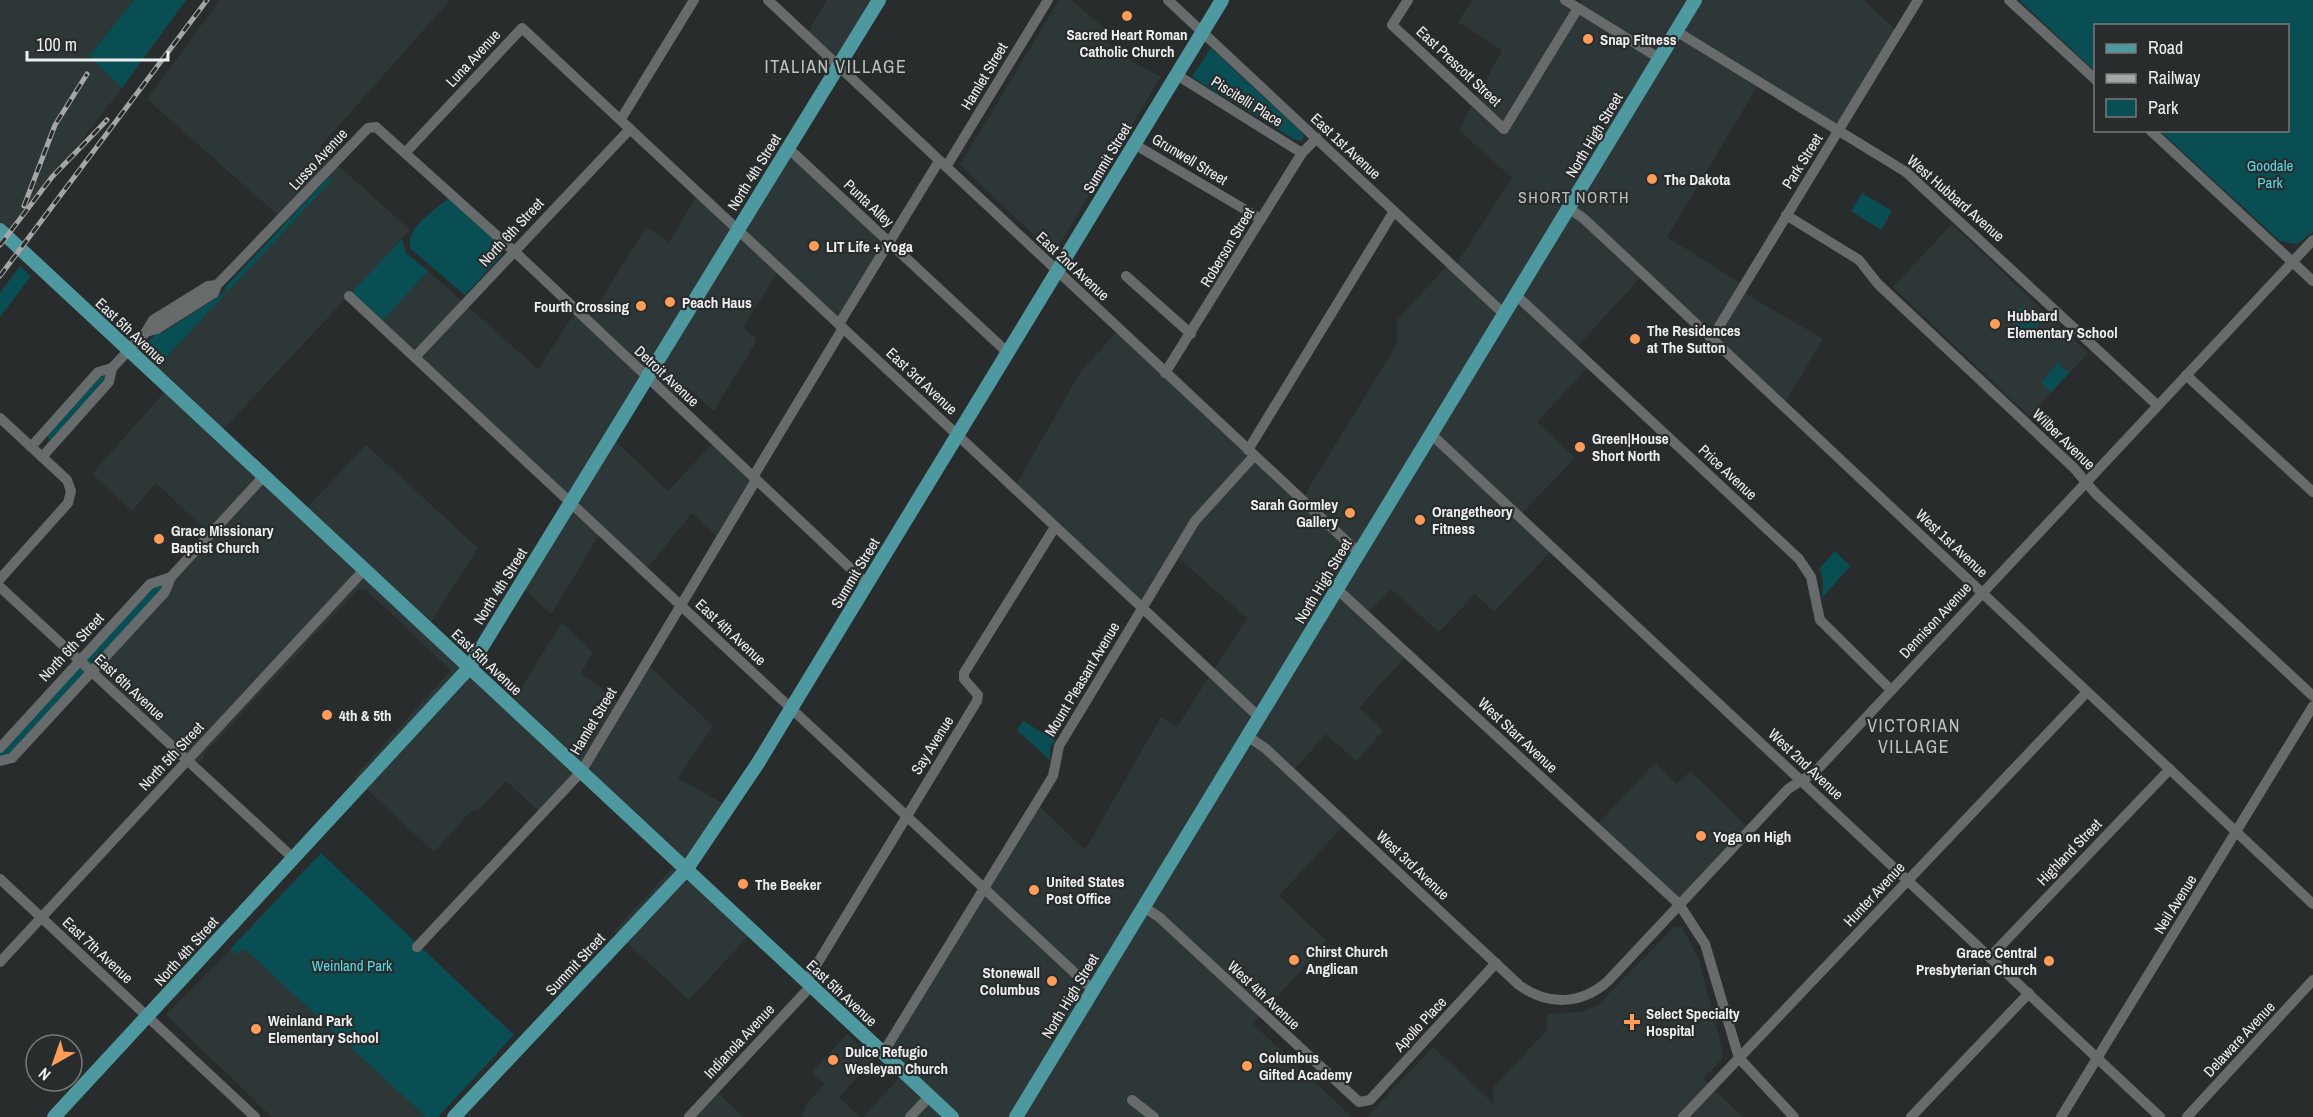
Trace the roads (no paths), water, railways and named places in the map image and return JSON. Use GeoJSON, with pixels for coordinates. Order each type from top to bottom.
{"type":"FeatureCollection","features":[{"type":"Feature","properties":{"kind":"main road","name":"North 4th Street"},"geometry":{"type":"LineString","coordinates":[[54,1117],[470,668],[879,0]]}},
{"type":"Feature","properties":{"kind":"main road","name":"Summit Street"},"geometry":{"type":"LineString","coordinates":[[461,1115],[686,870],[791,708],[1222,0]]}},
{"type":"Feature","properties":{"kind":"main road","name":"North High Street"},"geometry":{"type":"LineString","coordinates":[[1016,1117],[1695,0]]}},
{"type":"Feature","properties":{"kind":"main road","name":"East 5th Avenue"},"geometry":{"type":"LineString","coordinates":[[0,230],[952,1117]]}},
{"type":"Feature","properties":{"kind":"street"},"geometry":{"type":"LineString","coordinates":[[621,119],[694,0]]}},
{"type":"Feature","properties":{"kind":"street","name":"East 2nd Avenue"},"geometry":{"type":"LineString","coordinates":[[768,0],[1359,553]]}},
{"type":"Feature","properties":{"kind":"street","name":"Hamlet Street"},"geometry":{"type":"LineString","coordinates":[[417,947],[580,772],[681,605],[889,243],[1048,0]]}},
{"type":"Feature","properties":{"kind":"street","name":"East 1st Avenue"},"geometry":{"type":"LineString","coordinates":[[1168,0],[1504,314]]}},
{"type":"Feature","properties":{"kind":"street","name":"East Prescott Street"},"geometry":{"type":"LineString","coordinates":[[1408,0],[1392,25],[1504,129],[1578,8]]}},
{"type":"Feature","properties":{"kind":"street"},"geometry":{"type":"LineString","coordinates":[[1565,0],[1659,58]]}},
{"type":"Feature","properties":{"kind":"street","name":"Park Street"},"geometry":{"type":"LineString","coordinates":[[1712,338],[1918,0]]}},
{"type":"Feature","properties":{"kind":"street"},"geometry":{"type":"LineString","coordinates":[[2009,0],[2094,78]]}},
{"type":"Feature","properties":{"kind":"street","name":"Luna Avenue"},"geometry":{"type":"LineString","coordinates":[[406,152],[522,28],[565,68]]}},
{"type":"Feature","properties":{"kind":"street","name":"West Hubbard Avenue"},"geometry":{"type":"LineString","coordinates":[[1676,31],[1919,182],[2157,405]]}},
{"type":"Feature","properties":{"kind":"street","name":"East 3rd Avenue"},"geometry":{"type":"LineString","coordinates":[[565,68],[1259,717]]}},
{"type":"Feature","properties":{"kind":"street","name":"Piscitelli Place"},"geometry":{"type":"LineString","coordinates":[[1177,75],[1302,153]]}},
{"type":"Feature","properties":{"kind":"street","name":"Lusso Avenue"},"geometry":{"type":"LineString","coordinates":[[111,368],[146,332],[158,329],[214,293],[217,285],[369,128],[373,126],[381,128],[447,190]]}},
{"type":"Feature","properties":{"kind":"street","name":"North 6th Street"},"geometry":{"type":"LineString","coordinates":[[415,357],[630,129]]}},
{"type":"Feature","properties":{"kind":"street"},"geometry":{"type":"LineString","coordinates":[[2152,132],[2313,281]]}},
{"type":"Feature","properties":{"kind":"street","name":"Roberson Street"},"geometry":{"type":"LineString","coordinates":[[1165,373],[1302,153],[1317,138]]}},
{"type":"Feature","properties":{"kind":"street","name":"Grunwell Street"},"geometry":{"type":"LineString","coordinates":[[1134,144],[1261,219]]}},
{"type":"Feature","properties":{"kind":"street","name":"Punta Alley"},"geometry":{"type":"LineString","coordinates":[[788,148],[1008,353]]}},
{"type":"Feature","properties":{"kind":"street","name":"Detroit Avenue"},"geometry":{"type":"LineString","coordinates":[[447,190],[867,584]]}},
{"type":"Feature","properties":{"kind":"street","name":"West 1st Avenue"},"geometry":{"type":"LineString","coordinates":[[1568,208],[1583,218],[1712,338],[2313,904]]}},
{"type":"Feature","properties":{"kind":"street","name":"Mount Pleasant Avenue"},"geometry":{"type":"LineString","coordinates":[[883,1053],[1053,776],[1059,746],[1142,607],[1195,521],[1251,453],[1394,211]]}},
{"type":"Feature","properties":{"kind":"street","name":"Wilber Avenue"},"geometry":{"type":"LineString","coordinates":[[1786,215],[1859,260],[1878,284],[2313,696]]}},
{"type":"Feature","properties":{"kind":"street","name":"Dennison Avenue"},"geometry":{"type":"LineString","coordinates":[[1565,1000],[1586,996],[1599,988],[1788,789],[1815,772],[2313,240]]}},
{"type":"Feature","properties":{"kind":"street"},"geometry":{"type":"LineString","coordinates":[[1126,276],[1191,334]]}},
{"type":"Feature","properties":{"kind":"street","name":"Price Avenue"},"geometry":{"type":"LineString","coordinates":[[1516,295],[1799,559],[1810,577],[1820,620],[1891,690]]}},
{"type":"Feature","properties":{"kind":"street","name":"East 4th Avenue"},"geometry":{"type":"LineString","coordinates":[[349,296],[1093,990]]}},
{"type":"Feature","properties":{"kind":"street"},"geometry":{"type":"LineString","coordinates":[[31,447],[98,372],[111,368],[109,382],[42,457]]}},
{"type":"Feature","properties":{"kind":"street"},"geometry":{"type":"LineString","coordinates":[[2186,375],[2313,492]]}},
{"type":"Feature","properties":{"kind":"street"},"geometry":{"type":"LineString","coordinates":[[0,418],[67,480],[70,497],[0,579]]}},
{"type":"Feature","properties":{"kind":"street","name":"West 2nd Avenue"},"geometry":{"type":"LineString","coordinates":[[1431,434],[2160,1117]]}},
{"type":"Feature","properties":{"kind":"street","name":"North 6th Street"},"geometry":{"type":"LineString","coordinates":[[0,761],[12,759],[165,592],[171,577],[264,476]]}},
{"type":"Feature","properties":{"kind":"street","name":"Say Avenue"},"geometry":{"type":"LineString","coordinates":[[808,984],[906,816],[977,701],[978,695],[964,679],[964,674],[1055,527]]}},
{"type":"Feature","properties":{"kind":"street","name":"North 5th Street"},"geometry":{"type":"LineString","coordinates":[[0,962],[364,570]]}},
{"type":"Feature","properties":{"kind":"street","name":"North 6th Street"},"geometry":{"type":"LineString","coordinates":[[0,748],[150,584],[171,577]]}},
{"type":"Feature","properties":{"kind":"street","name":"East 6th Avenue"},"geometry":{"type":"LineString","coordinates":[[0,587],[293,858]]}},
{"type":"Feature","properties":{"kind":"street","name":"West Starr Avenue"},"geometry":{"type":"LineString","coordinates":[[1337,589],[1679,904]]}},
{"type":"Feature","properties":{"kind":"street","name":"Hunter Avenue"},"geometry":{"type":"LineString","coordinates":[[1683,1117],[2087,692]]}},
{"type":"Feature","properties":{"kind":"street","name":"Neil Avenue"},"geometry":{"type":"LineString","coordinates":[[2061,1117],[2313,706]]}},
{"type":"Feature","properties":{"kind":"street","name":"West 3rd Avenue"},"geometry":{"type":"LineString","coordinates":[[1247,736],[1268,751],[1528,992],[1546,999],[1565,1000]]}},
{"type":"Feature","properties":{"kind":"street","name":"Highland Street"},"geometry":{"type":"LineString","coordinates":[[1990,957],[2170,768]]}},
{"type":"Feature","properties":{"kind":"street","name":"East 7th Avenue"},"geometry":{"type":"LineString","coordinates":[[0,879],[254,1117]]}},
{"type":"Feature","properties":{"kind":"street"},"geometry":{"type":"LineString","coordinates":[[1679,904],[1705,944],[1739,1059],[1794,1117]]}},
{"type":"Feature","properties":{"kind":"street","name":"West 4th Avenue"},"geometry":{"type":"LineString","coordinates":[[1144,907],[1159,917],[1354,1100],[1364,1102]]}},
{"type":"Feature","properties":{"kind":"street","name":"Apollo Place"},"geometry":{"type":"LineString","coordinates":[[1364,1102],[1370,1100],[1496,963]]}},
{"type":"Feature","properties":{"kind":"street","name":"Delaware Avenue"},"geometry":{"type":"LineString","coordinates":[[2187,1117],[2313,980]]}},
{"type":"Feature","properties":{"kind":"street","name":"Indianola Avenue"},"geometry":{"type":"LineString","coordinates":[[689,1117],[808,984]]}},
{"type":"Feature","properties":{"kind":"street"},"geometry":{"type":"LineString","coordinates":[[1911,1117],[2029,993]]}},
{"type":"Feature","properties":{"kind":"street"},"geometry":{"type":"LineString","coordinates":[[910,1117],[930,1096]]}},
{"type":"Feature","properties":{"kind":"street"},"geometry":{"type":"LineString","coordinates":[[1132,1100],[1154,1117]]}},
{"type":"Feature","properties":{"kind":"railway"},"geometry":{"type":"LineString","coordinates":[[0,276],[207,0]]}},
{"type":"Feature","properties":{"kind":"railway"},"geometry":{"type":"LineString","coordinates":[[24,206],[55,125],[87,74]]}},
{"type":"Feature","properties":{"kind":"railway"},"geometry":{"type":"LineString","coordinates":[[0,245],[52,177],[107,120]]}},
{"type":"Feature","properties":{"kind":"place","name":"Sacred Heart Roman Catholic Church"},"geometry":{"type":"Point","coordinates":[1127,16]}},
{"type":"Feature","properties":{"kind":"place","name":"Snap Fitness"},"geometry":{"type":"Point","coordinates":[1588,39]}},
{"type":"Feature","properties":{"kind":"place","name":"The Dakota"},"geometry":{"type":"Point","coordinates":[1652,179]}},
{"type":"Feature","properties":{"kind":"place","name":"LIT Life + Yoga"},"geometry":{"type":"Point","coordinates":[814,246]}},
{"type":"Feature","properties":{"kind":"place","name":"Peach Haus"},"geometry":{"type":"Point","coordinates":[670,302]}},
{"type":"Feature","properties":{"kind":"place","name":"Fourth Crossing"},"geometry":{"type":"Point","coordinates":[641,306]}},
{"type":"Feature","properties":{"kind":"place","name":"Hubbard Elementary School"},"geometry":{"type":"Point","coordinates":[1995,324]}},
{"type":"Feature","properties":{"kind":"place","name":"The Residences at The Sutton"},"geometry":{"type":"Point","coordinates":[1635,339]}},
{"type":"Feature","properties":{"kind":"place","name":"Green|House Short North"},"geometry":{"type":"Point","coordinates":[1580,447]}},
{"type":"Feature","properties":{"kind":"place","name":"Sarah Gormley Gallery"},"geometry":{"type":"Point","coordinates":[1350,513]}},
{"type":"Feature","properties":{"kind":"place","name":"Orangetheory Fitness"},"geometry":{"type":"Point","coordinates":[1420,520]}},
{"type":"Feature","properties":{"kind":"place","name":"Grace Missionary Baptist Church"},"geometry":{"type":"Point","coordinates":[159,539]}},
{"type":"Feature","properties":{"kind":"place","name":"4th & 5th"},"geometry":{"type":"Point","coordinates":[327,715]}},
{"type":"Feature","properties":{"kind":"place","name":"Yoga on High"},"geometry":{"type":"Point","coordinates":[1701,836]}},
{"type":"Feature","properties":{"kind":"place","name":"The Beeker"},"geometry":{"type":"Point","coordinates":[743,884]}},
{"type":"Feature","properties":{"kind":"place","name":"United States Post Office"},"geometry":{"type":"Point","coordinates":[1034,890]}},
{"type":"Feature","properties":{"kind":"place","name":"Chirst Church Anglican"},"geometry":{"type":"Point","coordinates":[1294,960]}},
{"type":"Feature","properties":{"kind":"place","name":"Grace Central Presbyterian Church"},"geometry":{"type":"Point","coordinates":[2049,961]}},
{"type":"Feature","properties":{"kind":"place","name":"Stonewall Columbus"},"geometry":{"type":"Point","coordinates":[1052,981]}},
{"type":"Feature","properties":{"kind":"place","name":"Select Specialty Hospital"},"geometry":{"type":"Point","coordinates":[1632,1022]}},
{"type":"Feature","properties":{"kind":"place","name":"Weinland Park Elementary School"},"geometry":{"type":"Point","coordinates":[256,1029]}},
{"type":"Feature","properties":{"kind":"place","name":"Dulce Refugio Wesleyan Church"},"geometry":{"type":"Point","coordinates":[833,1060]}},
{"type":"Feature","properties":{"kind":"place","name":"Columbus Gifted Academy"},"geometry":{"type":"Point","coordinates":[1247,1066]}},
{"type":"Feature","properties":{"kind":"district","name":"ITALIAN VILLAGE"},"geometry":{"type":"Point","coordinates":[836,66]}},
{"type":"Feature","properties":{"kind":"district","name":"SHORT NORTH"},"geometry":{"type":"Point","coordinates":[1574,197]}},
{"type":"Feature","properties":{"kind":"district","name":"VICTORIAN VILLAGE"},"geometry":{"type":"Point","coordinates":[1914,735]}},
{"type":"Feature","properties":{"kind":"park label","name":"Goodale Park"},"geometry":{"type":"Point","coordinates":[2270,174]}},
{"type":"Feature","properties":{"kind":"park label","name":"Weinland Park"},"geometry":{"type":"Point","coordinates":[352,965]}}]}
